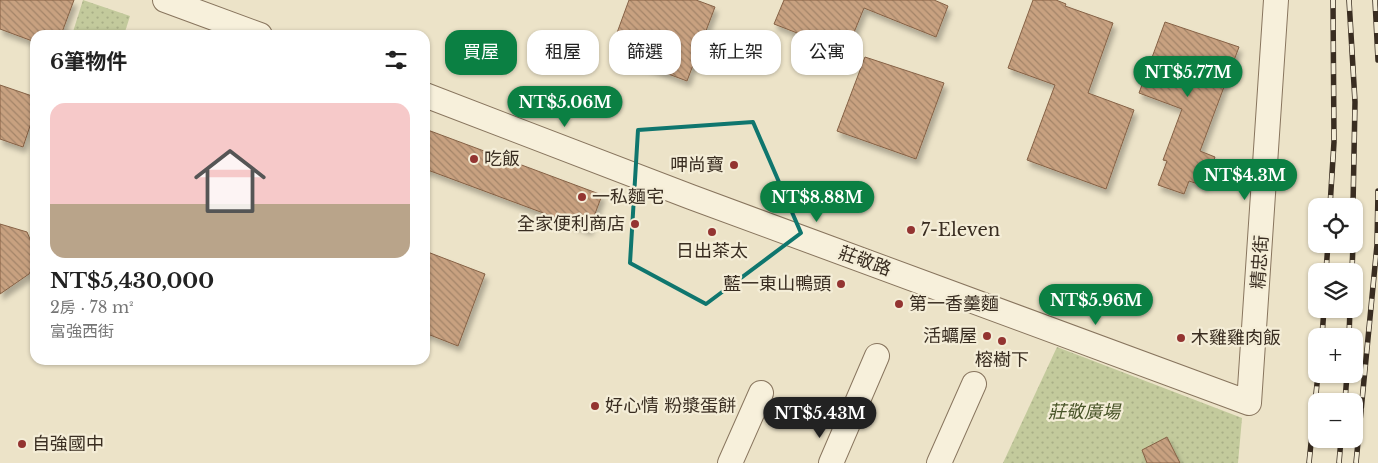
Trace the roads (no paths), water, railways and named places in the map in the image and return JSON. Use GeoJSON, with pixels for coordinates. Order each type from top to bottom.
{"type":"FeatureCollection","features":[{"type":"Feature","properties":{"kind":"street"},"geometry":{"type":"LineString","coordinates":[[164,0],[246,30]]}},
{"type":"Feature","properties":{"kind":"street","name":"精忠街"},"geometry":{"type":"LineString","coordinates":[[1249,403],[1276,0]]}},
{"type":"Feature","properties":{"kind":"street","name":"莊敬路"},"geometry":{"type":"LineString","coordinates":[[430,98],[691,197],[1249,403]]}},
{"type":"Feature","properties":{"kind":"street"},"geometry":{"type":"LineString","coordinates":[[831,463],[877,356]]}},
{"type":"Feature","properties":{"kind":"street"},"geometry":{"type":"LineString","coordinates":[[939,463],[974,384]]}},
{"type":"Feature","properties":{"kind":"street"},"geometry":{"type":"LineString","coordinates":[[730,463],[761,393]]}},
{"type":"Feature","properties":{"kind":"railway"},"geometry":{"type":"LineString","coordinates":[[1330,198],[1334,142],[1333,0]]}},
{"type":"Feature","properties":{"kind":"railway"},"geometry":{"type":"LineString","coordinates":[[1349,0],[1355,102],[1353,198]]}},
{"type":"Feature","properties":{"kind":"railway"},"geometry":{"type":"LineString","coordinates":[[1375,0],[1378,60]]}},
{"type":"Feature","properties":{"kind":"railway"},"geometry":{"type":"LineString","coordinates":[[1356,463],[1377,245],[1378,191]]}},
{"type":"Feature","properties":{"kind":"railway"},"geometry":{"type":"LineString","coordinates":[[1327,253],[1327,263]]}},
{"type":"Feature","properties":{"kind":"railway"},"geometry":{"type":"LineString","coordinates":[[1352,263],[1353,253]]}},
{"type":"Feature","properties":{"kind":"railway"},"geometry":{"type":"LineString","coordinates":[[1323,318],[1323,328]]}},
{"type":"Feature","properties":{"kind":"railway"},"geometry":{"type":"LineString","coordinates":[[1349,328],[1350,318]]}},
{"type":"Feature","properties":{"kind":"railway"},"geometry":{"type":"LineString","coordinates":[[1309,463],[1317,383]]}},
{"type":"Feature","properties":{"kind":"railway"},"geometry":{"type":"LineString","coordinates":[[1346,383],[1346,393]]}},
{"type":"Feature","properties":{"kind":"railway"},"geometry":{"type":"LineString","coordinates":[[1339,463],[1340,448]]}},
{"type":"Feature","properties":{"kind":"place","name":"吃飯"},"geometry":{"type":"Point","coordinates":[474,159]}},
{"type":"Feature","properties":{"kind":"place","name":"呷尚寶"},"geometry":{"type":"Point","coordinates":[734,165]}},
{"type":"Feature","properties":{"kind":"place","name":"一私麵宅"},"geometry":{"type":"Point","coordinates":[582,197]}},
{"type":"Feature","properties":{"kind":"place","name":"全家便利商店"},"geometry":{"type":"Point","coordinates":[635,224]}},
{"type":"Feature","properties":{"kind":"place","name":"7-Eleven"},"geometry":{"type":"Point","coordinates":[911,230]}},
{"type":"Feature","properties":{"kind":"place","name":"日出茶太"},"geometry":{"type":"Point","coordinates":[712,232]}},
{"type":"Feature","properties":{"kind":"place","name":"藍一東山鴨頭"},"geometry":{"type":"Point","coordinates":[841,284]}},
{"type":"Feature","properties":{"kind":"place","name":"第一香羹麵"},"geometry":{"type":"Point","coordinates":[899,304]}},
{"type":"Feature","properties":{"kind":"place","name":"活蠣屋"},"geometry":{"type":"Point","coordinates":[987,336]}},
{"type":"Feature","properties":{"kind":"place","name":"木雞雞肉飯"},"geometry":{"type":"Point","coordinates":[1181,338]}},
{"type":"Feature","properties":{"kind":"place","name":"榕樹下"},"geometry":{"type":"Point","coordinates":[1002,341]}},
{"type":"Feature","properties":{"kind":"place","name":"好心情 粉漿蛋餅"},"geometry":{"type":"Point","coordinates":[595,406]}},
{"type":"Feature","properties":{"kind":"place","name":"自強國中"},"geometry":{"type":"Point","coordinates":[22,444]}},
{"type":"Feature","properties":{"kind":"park label","name":"莊敬廣場"},"geometry":{"type":"Point","coordinates":[1084,412]}}]}
